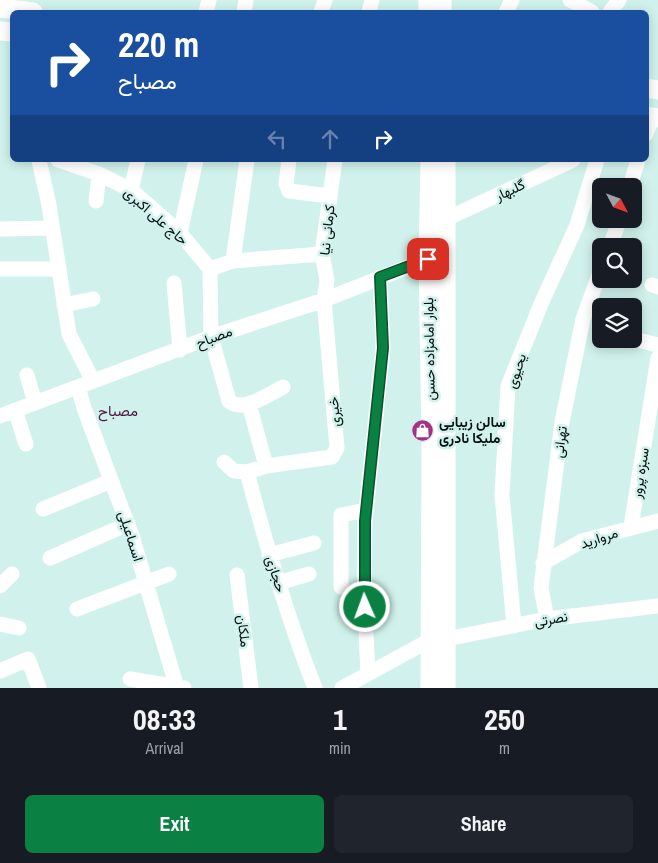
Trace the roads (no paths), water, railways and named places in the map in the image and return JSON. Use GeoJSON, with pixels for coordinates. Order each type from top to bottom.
{"type":"FeatureCollection","features":[{"type":"Feature","properties":{"kind":"main road"},"geometry":{"type":"LineString","coordinates":[[0,8],[18,10]]}},
{"type":"Feature","properties":{"kind":"main road","name":"بلوار امامزاده حسن"},"geometry":{"type":"LineString","coordinates":[[430,162],[428,259],[431,441],[438,640],[446,688]]}},
{"type":"Feature","properties":{"kind":"main road","name":"بلوار امامزاده حسن"},"geometry":{"type":"LineString","coordinates":[[430,688],[438,640],[446,162]]}},
{"type":"Feature","properties":{"kind":"street"},"geometry":{"type":"LineString","coordinates":[[576,1],[589,10]]}},
{"type":"Feature","properties":{"kind":"street","name":"اسماعیلی"},"geometry":{"type":"LineString","coordinates":[[39,162],[69,334],[85,384],[84,408],[128,524],[180,687]]}},
{"type":"Feature","properties":{"kind":"street","name":"حاج علی اکبری"},"geometry":{"type":"LineString","coordinates":[[64,162],[100,174],[131,190],[180,233],[210,269]]}},
{"type":"Feature","properties":{"kind":"street"},"geometry":{"type":"LineString","coordinates":[[131,190],[138,162]]}},
{"type":"Feature","properties":{"kind":"street"},"geometry":{"type":"LineString","coordinates":[[180,233],[196,162]]}},
{"type":"Feature","properties":{"kind":"street"},"geometry":{"type":"LineString","coordinates":[[233,261],[246,162]]}},
{"type":"Feature","properties":{"kind":"street"},"geometry":{"type":"LineString","coordinates":[[289,162],[286,184],[289,191],[330,196]]}},
{"type":"Feature","properties":{"kind":"street","name":"کرمانی نیا"},"geometry":{"type":"LineString","coordinates":[[324,300],[328,280],[322,254],[334,162]]}},
{"type":"Feature","properties":{"kind":"street","name":"گلبهار"},"geometry":{"type":"LineString","coordinates":[[446,219],[569,162]]}},
{"type":"Feature","properties":{"kind":"street","name":"یحیوی"},"geometry":{"type":"LineString","coordinates":[[514,626],[502,495],[508,386],[541,304],[577,225],[596,162]]}},
{"type":"Feature","properties":{"kind":"street"},"geometry":{"type":"LineString","coordinates":[[632,178],[637,162]]}},
{"type":"Feature","properties":{"kind":"street"},"geometry":{"type":"LineString","coordinates":[[96,201],[100,174]]}},
{"type":"Feature","properties":{"kind":"street"},"geometry":{"type":"LineString","coordinates":[[0,229],[52,228]]}},
{"type":"Feature","properties":{"kind":"street"},"geometry":{"type":"LineString","coordinates":[[283,387],[249,404],[239,406],[233,405],[229,401],[212,337],[210,269],[233,261],[322,254]]}},
{"type":"Feature","properties":{"kind":"street","name":"مصباح"},"geometry":{"type":"LineString","coordinates":[[0,416],[212,337],[324,300],[428,259]]}},
{"type":"Feature","properties":{"kind":"street"},"geometry":{"type":"LineString","coordinates":[[0,269],[58,269]]}},
{"type":"Feature","properties":{"kind":"street"},"geometry":{"type":"LineString","coordinates":[[368,674],[364,590],[366,510],[383,348],[380,277]]}},
{"type":"Feature","properties":{"kind":"street"},"geometry":{"type":"LineString","coordinates":[[174,283],[180,350]]}},
{"type":"Feature","properties":{"kind":"street","name":"تهرانی"},"geometry":{"type":"LineString","coordinates":[[547,619],[541,588],[562,422],[583,319],[594,288]]}},
{"type":"Feature","properties":{"kind":"street"},"geometry":{"type":"LineString","coordinates":[[64,305],[93,298]]}},
{"type":"Feature","properties":{"kind":"street","name":"خیری"},"geometry":{"type":"LineString","coordinates":[[266,466],[332,457],[337,448],[324,300]]}},
{"type":"Feature","properties":{"kind":"street"},"geometry":{"type":"LineString","coordinates":[[642,340],[658,345]]}},
{"type":"Feature","properties":{"kind":"street","name":"سبزه پرور"},"geometry":{"type":"LineString","coordinates":[[631,527],[658,358]]}},
{"type":"Feature","properties":{"kind":"street"},"geometry":{"type":"LineString","coordinates":[[27,375],[35,403]]}},
{"type":"Feature","properties":{"kind":"street"},"geometry":{"type":"LineString","coordinates":[[249,404],[266,466]]}},
{"type":"Feature","properties":{"kind":"street"},"geometry":{"type":"LineString","coordinates":[[15,410],[26,444]]}},
{"type":"Feature","properties":{"kind":"street","name":"حجازی"},"geometry":{"type":"LineString","coordinates":[[266,466],[235,468],[269,555],[297,643],[314,688]]}},
{"type":"Feature","properties":{"kind":"street"},"geometry":{"type":"LineString","coordinates":[[43,509],[111,481]]}},
{"type":"Feature","properties":{"kind":"street"},"geometry":{"type":"LineString","coordinates":[[341,587],[341,515],[366,510]]}},
{"type":"Feature","properties":{"kind":"street","name":"مروارید"},"geometry":{"type":"LineString","coordinates":[[543,563],[582,541],[658,521]]}},
{"type":"Feature","properties":{"kind":"street"},"geometry":{"type":"LineString","coordinates":[[50,558],[128,524]]}},
{"type":"Feature","properties":{"kind":"street"},"geometry":{"type":"LineString","coordinates":[[269,555],[314,543]]}},
{"type":"Feature","properties":{"kind":"street"},"geometry":{"type":"LineString","coordinates":[[0,586],[12,574]]}},
{"type":"Feature","properties":{"kind":"street"},"geometry":{"type":"LineString","coordinates":[[77,609],[169,574]]}},
{"type":"Feature","properties":{"kind":"street"},"geometry":{"type":"LineString","coordinates":[[278,584],[308,574]]}},
{"type":"Feature","properties":{"kind":"street","name":"ملکان"},"geometry":{"type":"LineString","coordinates":[[237,575],[251,688]]}},
{"type":"Feature","properties":{"kind":"street","name":"نصرتی"},"geometry":{"type":"LineString","coordinates":[[342,688],[438,640],[547,619],[658,606]]}},
{"type":"Feature","properties":{"kind":"street"},"geometry":{"type":"LineString","coordinates":[[0,624],[19,628]]}},
{"type":"Feature","properties":{"kind":"street"},"geometry":{"type":"LineString","coordinates":[[0,671],[28,659],[38,688]]}},
{"type":"Feature","properties":{"kind":"street"},"geometry":{"type":"LineString","coordinates":[[130,679],[180,687]]}},
{"type":"Feature","properties":{"kind":"place","name":"سالن زیبایی ملیکا نادری"},"geometry":{"type":"Point","coordinates":[423,430]}},
{"type":"Feature","properties":{"kind":"district","name":"مصباح"},"geometry":{"type":"Point","coordinates":[118,410]}}]}
